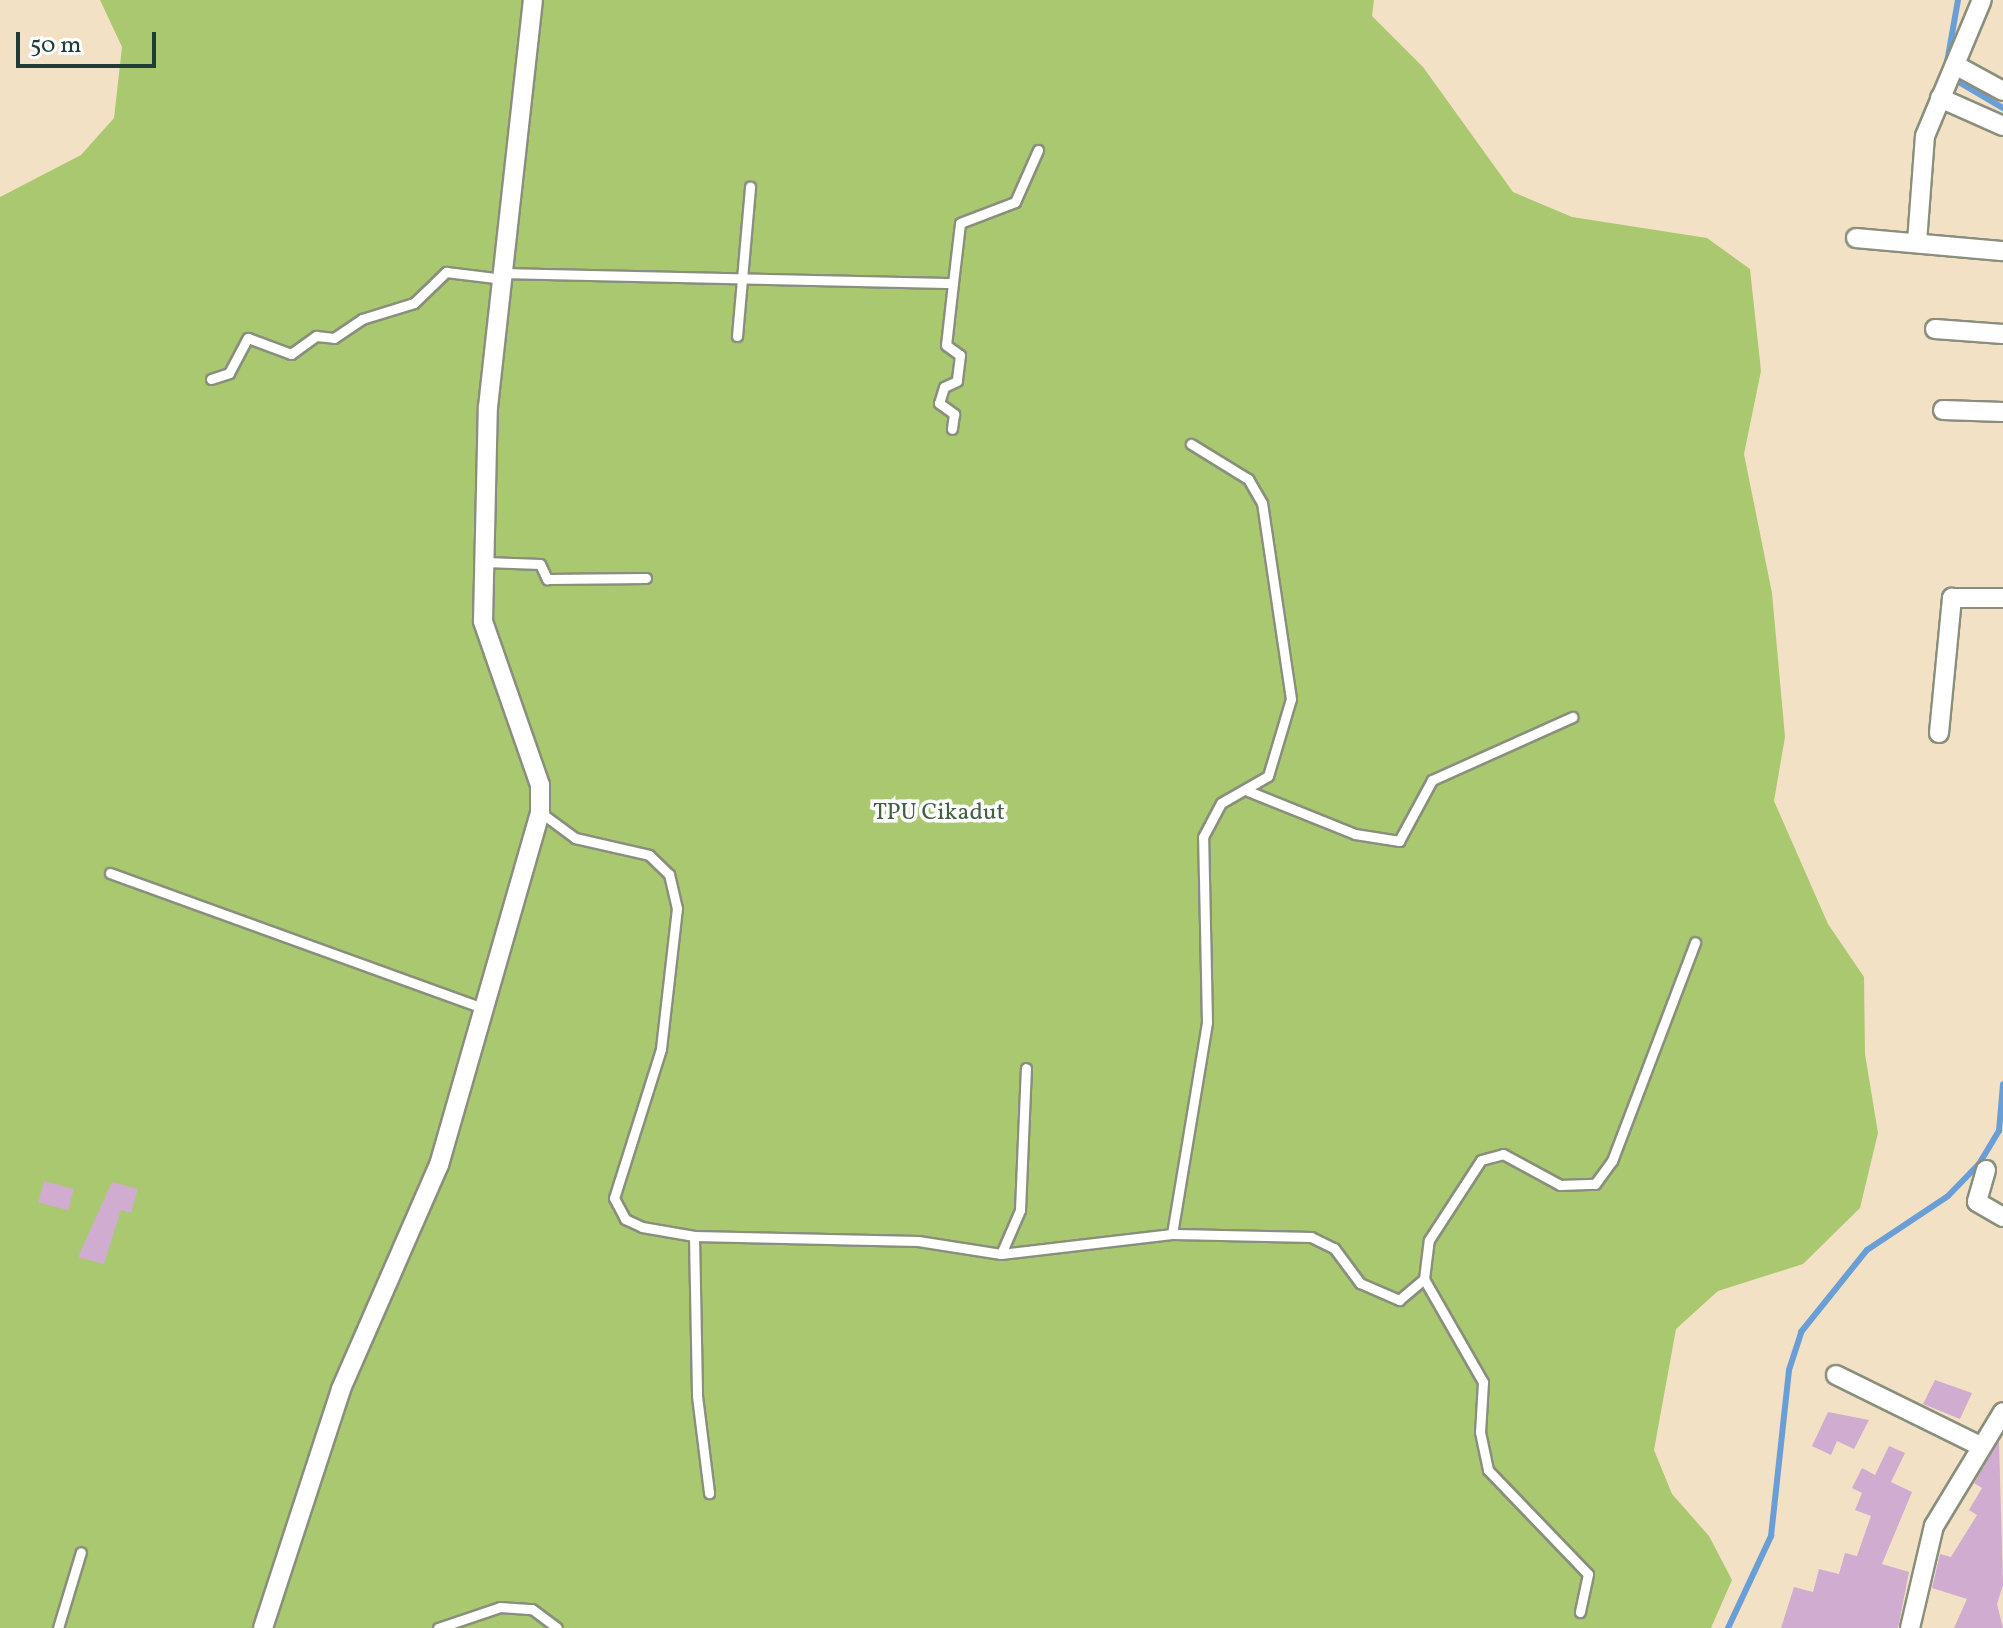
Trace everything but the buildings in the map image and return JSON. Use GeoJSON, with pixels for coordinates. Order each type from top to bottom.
{"type":"FeatureCollection","features":[{"type":"Feature","properties":{"kind":"street"},"geometry":{"type":"LineString","coordinates":[[263,1628],[341,1389],[417,1225],[487,1010],[540,812],[530,749],[489,652],[485,562],[488,407],[505,276],[533,0]]}},
{"type":"Feature","properties":{"kind":"street"},"geometry":{"type":"LineString","coordinates":[[1917,242],[1925,136],[1957,66],[1982,0]]}},
{"type":"Feature","properties":{"kind":"street"},"geometry":{"type":"LineString","coordinates":[[1957,66],[2003,91]]}},
{"type":"Feature","properties":{"kind":"street"},"geometry":{"type":"LineString","coordinates":[[1940,98],[2003,126]]}},
{"type":"Feature","properties":{"kind":"street"},"geometry":{"type":"LineString","coordinates":[[1856,238],[2003,251]]}},
{"type":"Feature","properties":{"kind":"street"},"geometry":{"type":"LineString","coordinates":[[1935,329],[2003,334]]}},
{"type":"Feature","properties":{"kind":"street"},"geometry":{"type":"LineString","coordinates":[[1943,410],[2003,412]]}},
{"type":"Feature","properties":{"kind":"street"},"geometry":{"type":"LineString","coordinates":[[1939,733],[1952,598],[2003,598]]}},
{"type":"Feature","properties":{"kind":"street"},"geometry":{"type":"LineString","coordinates":[[1986,1170],[1977,1202],[2003,1217]]}},
{"type":"Feature","properties":{"kind":"street"},"geometry":{"type":"LineString","coordinates":[[1836,1375],[1980,1446]]}},
{"type":"Feature","properties":{"kind":"street"},"geometry":{"type":"LineString","coordinates":[[1910,1628],[1934,1526],[2003,1412]]}},
{"type":"Feature","properties":{"kind":"lane"},"geometry":{"type":"LineString","coordinates":[[952,429],[954,414],[939,403],[944,387],[957,381],[960,355],[946,345],[960,223],[1015,202],[1038,150]]}},
{"type":"Feature","properties":{"kind":"lane"},"geometry":{"type":"LineString","coordinates":[[737,336],[739,280],[750,187]]}},
{"type":"Feature","properties":{"kind":"lane"},"geometry":{"type":"LineString","coordinates":[[211,379],[229,373],[248,338],[291,354],[316,336],[334,338],[362,319],[414,303],[446,272],[505,276],[953,283]]}},
{"type":"Feature","properties":{"kind":"lane"},"geometry":{"type":"LineString","coordinates":[[1172,1234],[1207,1022],[1203,837],[1221,803],[1248,791],[1268,776],[1291,699],[1270,536],[1248,479],[1191,444]]}},
{"type":"Feature","properties":{"kind":"lane"},"geometry":{"type":"LineString","coordinates":[[485,562],[540,564],[547,579],[646,578]]}},
{"type":"Feature","properties":{"kind":"lane"},"geometry":{"type":"LineString","coordinates":[[1248,791],[1355,834],[1399,841],[1432,780],[1572,717]]}},
{"type":"Feature","properties":{"kind":"lane"},"geometry":{"type":"LineString","coordinates":[[540,812],[575,838],[649,855],[669,874],[677,908],[661,1049],[614,1198],[625,1219],[642,1227],[694,1236],[918,1241],[1001,1254],[1172,1234],[1323,1241],[1380,1297],[1399,1300],[1424,1279]]}},
{"type":"Feature","properties":{"kind":"lane"},"geometry":{"type":"LineString","coordinates":[[110,873],[487,1010]]}},
{"type":"Feature","properties":{"kind":"lane"},"geometry":{"type":"LineString","coordinates":[[1580,1612],[1588,1574],[1488,1470],[1480,1432],[1483,1382],[1424,1279],[1429,1240],[1481,1160],[1503,1154],[1560,1185],[1595,1184],[1612,1161],[1695,942]]}},
{"type":"Feature","properties":{"kind":"lane"},"geometry":{"type":"LineString","coordinates":[[1001,1254],[1020,1210],[1026,1068]]}},
{"type":"Feature","properties":{"kind":"lane"},"geometry":{"type":"LineString","coordinates":[[694,1236],[697,1396],[709,1493]]}},
{"type":"Feature","properties":{"kind":"lane"},"geometry":{"type":"LineString","coordinates":[[58,1628],[81,1552]]}},
{"type":"Feature","properties":{"kind":"lane"},"geometry":{"type":"LineString","coordinates":[[438,1628],[500,1607],[532,1609],[557,1628]]}},
{"type":"Feature","properties":{"kind":"green space","name":"TPU Cikadut"},"geometry":{"type":"Polygon","coordinates":[[[100,0],[1374,0],[1372,16],[1423,67],[1513,192],[1572,217],[1707,238],[1750,269],[1761,371],[1744,454],[1772,593],[1785,737],[1774,801],[1828,924],[1864,977],[1865,1054],[1878,1133],[1860,1208],[1803,1264],[1718,1291],[1676,1329],[1654,1450],[1672,1494],[1709,1536],[1732,1580],[1711,1628],[0,1628],[0,197],[81,155],[114,118],[122,47],[100,0]]]}},
{"type":"Feature","properties":{"kind":"waterway"},"geometry":{"type":"LineString","coordinates":[[1958,0],[1945,74],[2003,108]]}},
{"type":"Feature","properties":{"kind":"waterway"},"geometry":{"type":"LineString","coordinates":[[1728,1628],[1771,1536],[1789,1370],[1801,1332],[1867,1250],[1948,1196],[1979,1164],[1999,1131],[2003,1084]]}}]}
